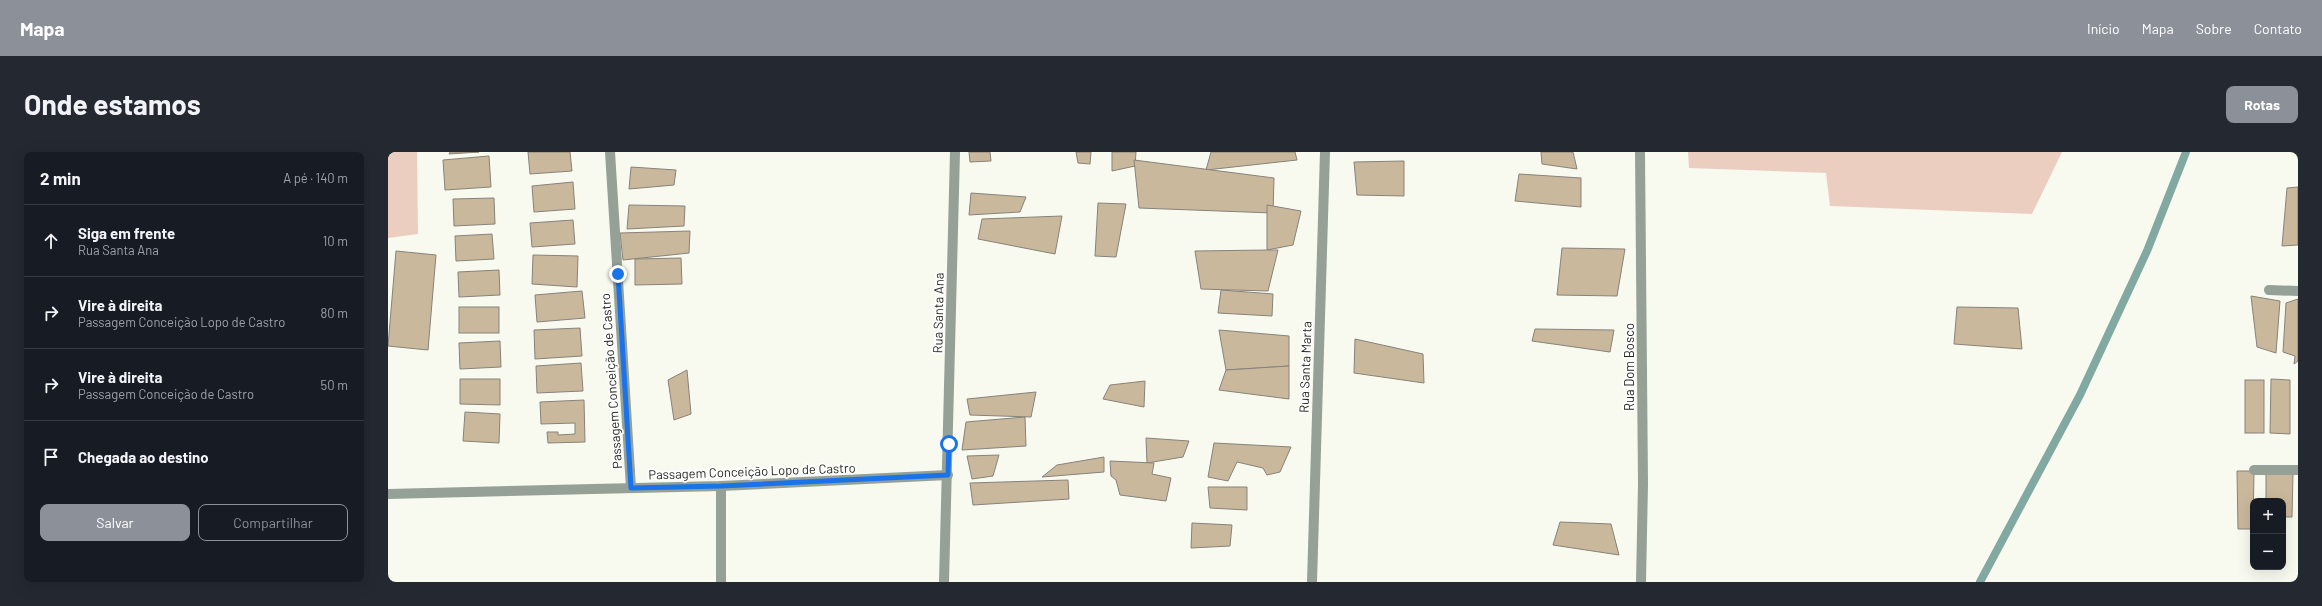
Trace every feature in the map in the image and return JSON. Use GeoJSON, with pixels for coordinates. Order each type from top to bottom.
{"type":"FeatureCollection","features":[{"type":"Feature","properties":{"kind":"street","name":"Passagem Conceição de Castro"},"geometry":{"type":"LineString","coordinates":[[610,152],[631,488]]}},
{"type":"Feature","properties":{"kind":"street","name":"Rua Santa Ana"},"geometry":{"type":"LineString","coordinates":[[944,582],[948,475],[955,152]]}},
{"type":"Feature","properties":{"kind":"street","name":"Rua Santa Marta"},"geometry":{"type":"LineString","coordinates":[[1312,582],[1325,152]]}},
{"type":"Feature","properties":{"kind":"street","name":"Rua Dom Bosco"},"geometry":{"type":"LineString","coordinates":[[1640,152],[1643,484],[1641,582]]}},
{"type":"Feature","properties":{"kind":"street"},"geometry":{"type":"LineString","coordinates":[[2269,290],[2298,291]]}},
{"type":"Feature","properties":{"kind":"street"},"geometry":{"type":"LineString","coordinates":[[2254,470],[2298,470]]}},
{"type":"Feature","properties":{"kind":"street","name":"Passagem Conceição Lopo de Castro"},"geometry":{"type":"LineString","coordinates":[[388,494],[721,486],[948,475]]}},
{"type":"Feature","properties":{"kind":"street"},"geometry":{"type":"LineString","coordinates":[[721,486],[721,582]]}},
{"type":"Feature","properties":{"kind":"shaded area"},"geometry":{"type":"Polygon","coordinates":[[[388,152],[417,152],[418,234],[388,238],[388,152]]]}},
{"type":"Feature","properties":{"kind":"shaded area"},"geometry":{"type":"Polygon","coordinates":[[[1688,152],[2062,152],[2032,214],[1830,206],[1826,173],[1689,168],[1688,152]]]}},
{"type":"Feature","properties":{"kind":"building"},"geometry":{"type":"Polygon","coordinates":[[[450,152],[479,152],[449,154],[450,152]]]}},
{"type":"Feature","properties":{"kind":"building"},"geometry":{"type":"Polygon","coordinates":[[[528,152],[570,152],[572,171],[530,174],[528,152]]]}},
{"type":"Feature","properties":{"kind":"building"},"geometry":{"type":"Polygon","coordinates":[[[969,152],[990,152],[991,161],[970,162],[969,152]]]}},
{"type":"Feature","properties":{"kind":"building"},"geometry":{"type":"Polygon","coordinates":[[[1076,152],[1091,152],[1090,164],[1078,163],[1076,152]]]}},
{"type":"Feature","properties":{"kind":"building"},"geometry":{"type":"Polygon","coordinates":[[[1112,152],[1136,152],[1135,166],[1112,171],[1112,152]]]}},
{"type":"Feature","properties":{"kind":"building"},"geometry":{"type":"Polygon","coordinates":[[[1211,152],[1295,152],[1297,160],[1206,170],[1211,152]]]}},
{"type":"Feature","properties":{"kind":"building"},"geometry":{"type":"Polygon","coordinates":[[[1541,152],[1573,152],[1577,169],[1542,164],[1541,152]]]}},
{"type":"Feature","properties":{"kind":"building"},"geometry":{"type":"Polygon","coordinates":[[[489,156],[491,187],[445,190],[443,160],[489,156]]]}},
{"type":"Feature","properties":{"kind":"building"},"geometry":{"type":"Polygon","coordinates":[[[1134,160],[1274,178],[1273,213],[1139,208],[1134,160]]]}},
{"type":"Feature","properties":{"kind":"building"},"geometry":{"type":"Polygon","coordinates":[[[1404,161],[1404,196],[1357,195],[1354,162],[1404,161]]]}},
{"type":"Feature","properties":{"kind":"building"},"geometry":{"type":"Polygon","coordinates":[[[631,167],[676,170],[674,185],[629,189],[631,167]]]}},
{"type":"Feature","properties":{"kind":"building"},"geometry":{"type":"Polygon","coordinates":[[[1519,174],[1581,178],[1581,207],[1515,201],[1519,174]]]}},
{"type":"Feature","properties":{"kind":"building"},"geometry":{"type":"Polygon","coordinates":[[[573,182],[575,209],[534,212],[532,186],[573,182]]]}},
{"type":"Feature","properties":{"kind":"building"},"geometry":{"type":"Polygon","coordinates":[[[2298,187],[2298,245],[2282,246],[2287,188],[2298,187]]]}},
{"type":"Feature","properties":{"kind":"building"},"geometry":{"type":"Polygon","coordinates":[[[971,193],[1026,197],[1020,212],[969,215],[971,193]]]}},
{"type":"Feature","properties":{"kind":"building"},"geometry":{"type":"Polygon","coordinates":[[[494,198],[495,224],[454,226],[453,199],[494,198]]]}},
{"type":"Feature","properties":{"kind":"building"},"geometry":{"type":"Polygon","coordinates":[[[1098,203],[1126,204],[1116,257],[1095,256],[1098,203]]]}},
{"type":"Feature","properties":{"kind":"building"},"geometry":{"type":"Polygon","coordinates":[[[629,205],[685,206],[684,226],[627,229],[629,205]]]}},
{"type":"Feature","properties":{"kind":"building"},"geometry":{"type":"Polygon","coordinates":[[[1267,205],[1301,211],[1293,245],[1267,250],[1267,205]]]}},
{"type":"Feature","properties":{"kind":"building"},"geometry":{"type":"Polygon","coordinates":[[[1062,216],[1055,254],[978,239],[982,219],[1062,216]]]}},
{"type":"Feature","properties":{"kind":"building"},"geometry":{"type":"Polygon","coordinates":[[[573,220],[575,244],[532,247],[530,223],[573,220]]]}},
{"type":"Feature","properties":{"kind":"building"},"geometry":{"type":"Polygon","coordinates":[[[690,231],[689,253],[623,260],[620,233],[690,231]]]}},
{"type":"Feature","properties":{"kind":"building"},"geometry":{"type":"Polygon","coordinates":[[[492,234],[494,259],[456,261],[455,236],[492,234]]]}},
{"type":"Feature","properties":{"kind":"building"},"geometry":{"type":"Polygon","coordinates":[[[1562,248],[1625,249],[1617,296],[1557,295],[1562,248]]]}},
{"type":"Feature","properties":{"kind":"building"},"geometry":{"type":"Polygon","coordinates":[[[1278,250],[1268,291],[1201,289],[1195,251],[1278,250]]]}},
{"type":"Feature","properties":{"kind":"building"},"geometry":{"type":"Polygon","coordinates":[[[396,251],[436,255],[428,350],[388,346],[396,251]]]}},
{"type":"Feature","properties":{"kind":"building"},"geometry":{"type":"Polygon","coordinates":[[[533,255],[578,256],[577,287],[532,284],[533,255]]]}},
{"type":"Feature","properties":{"kind":"building"},"geometry":{"type":"Polygon","coordinates":[[[681,258],[682,284],[635,285],[635,259],[681,258]]]}},
{"type":"Feature","properties":{"kind":"building"},"geometry":{"type":"Polygon","coordinates":[[[499,270],[500,295],[459,297],[458,272],[499,270]]]}},
{"type":"Feature","properties":{"kind":"building"},"geometry":{"type":"Polygon","coordinates":[[[1221,290],[1273,294],[1272,316],[1218,313],[1221,290]]]}},
{"type":"Feature","properties":{"kind":"building"},"geometry":{"type":"Polygon","coordinates":[[[582,291],[585,318],[537,322],[535,295],[582,291]]]}},
{"type":"Feature","properties":{"kind":"building"},"geometry":{"type":"Polygon","coordinates":[[[2251,296],[2280,301],[2276,353],[2257,347],[2251,296]]]}},
{"type":"Feature","properties":{"kind":"building"},"geometry":{"type":"Polygon","coordinates":[[[2298,299],[2298,361],[2294,364],[2295,356],[2283,352],[2286,303],[2298,299]]]}},
{"type":"Feature","properties":{"kind":"building"},"geometry":{"type":"Polygon","coordinates":[[[459,307],[499,307],[499,333],[459,333],[459,307]]]}},
{"type":"Feature","properties":{"kind":"building"},"geometry":{"type":"Polygon","coordinates":[[[1957,307],[2018,308],[2022,349],[1954,344],[1957,307]]]}},
{"type":"Feature","properties":{"kind":"building"},"geometry":{"type":"Polygon","coordinates":[[[580,328],[582,356],[535,359],[534,330],[580,328]]]}},
{"type":"Feature","properties":{"kind":"building"},"geometry":{"type":"Polygon","coordinates":[[[1535,329],[1614,330],[1610,352],[1532,341],[1535,329]]]}},
{"type":"Feature","properties":{"kind":"building"},"geometry":{"type":"Polygon","coordinates":[[[1219,330],[1289,336],[1289,366],[1226,370],[1219,330]]]}},
{"type":"Feature","properties":{"kind":"building"},"geometry":{"type":"Polygon","coordinates":[[[1355,339],[1423,354],[1424,383],[1354,373],[1355,339]]]}},
{"type":"Feature","properties":{"kind":"building"},"geometry":{"type":"Polygon","coordinates":[[[500,341],[501,367],[460,369],[459,343],[500,341]]]}},
{"type":"Feature","properties":{"kind":"building"},"geometry":{"type":"Polygon","coordinates":[[[581,363],[583,391],[537,393],[536,366],[581,363]]]}},
{"type":"Feature","properties":{"kind":"building"},"geometry":{"type":"Polygon","coordinates":[[[1289,366],[1289,399],[1219,390],[1226,370],[1289,366]]]}},
{"type":"Feature","properties":{"kind":"building"},"geometry":{"type":"Polygon","coordinates":[[[687,370],[691,414],[674,420],[668,380],[687,370]]]}},
{"type":"Feature","properties":{"kind":"building"},"geometry":{"type":"Polygon","coordinates":[[[460,379],[500,379],[500,405],[460,404],[460,379]]]}},
{"type":"Feature","properties":{"kind":"building"},"geometry":{"type":"Polygon","coordinates":[[[2271,379],[2290,380],[2290,434],[2270,433],[2271,379]]]}},
{"type":"Feature","properties":{"kind":"building"},"geometry":{"type":"Polygon","coordinates":[[[2245,380],[2264,380],[2264,433],[2245,433],[2245,380]]]}},
{"type":"Feature","properties":{"kind":"building"},"geometry":{"type":"Polygon","coordinates":[[[1145,381],[1144,407],[1103,399],[1110,385],[1145,381]]]}},
{"type":"Feature","properties":{"kind":"building"},"geometry":{"type":"Polygon","coordinates":[[[1036,392],[1031,417],[970,415],[967,399],[1036,392]]]}},
{"type":"Feature","properties":{"kind":"building"},"geometry":{"type":"Polygon","coordinates":[[[584,400],[585,442],[548,443],[547,432],[558,432],[558,435],[575,434],[575,423],[541,424],[540,402],[584,400]]]}},
{"type":"Feature","properties":{"kind":"building"},"geometry":{"type":"Polygon","coordinates":[[[465,412],[500,414],[499,443],[463,441],[465,412]]]}},
{"type":"Feature","properties":{"kind":"building"},"geometry":{"type":"Polygon","coordinates":[[[1025,417],[1026,446],[962,450],[966,422],[1025,417]]]}},
{"type":"Feature","properties":{"kind":"building"},"geometry":{"type":"Polygon","coordinates":[[[1146,438],[1189,441],[1183,457],[1147,463],[1146,438]]]}},
{"type":"Feature","properties":{"kind":"building"},"geometry":{"type":"Polygon","coordinates":[[[1214,443],[1291,447],[1280,472],[1267,475],[1263,468],[1237,462],[1228,481],[1208,477],[1214,443]]]}},
{"type":"Feature","properties":{"kind":"building"},"geometry":{"type":"Polygon","coordinates":[[[999,455],[993,476],[972,479],[967,456],[999,455]]]}},
{"type":"Feature","properties":{"kind":"building"},"geometry":{"type":"Polygon","coordinates":[[[1104,457],[1104,472],[1042,477],[1057,465],[1104,457]]]}},
{"type":"Feature","properties":{"kind":"building"},"geometry":{"type":"Polygon","coordinates":[[[1110,461],[1154,463],[1152,474],[1171,478],[1166,501],[1120,495],[1116,480],[1111,476],[1110,461]]]}},
{"type":"Feature","properties":{"kind":"building"},"geometry":{"type":"Polygon","coordinates":[[[2237,471],[2254,471],[2254,498],[2250,498],[2250,529],[2238,529],[2237,471]]]}},
{"type":"Feature","properties":{"kind":"building"},"geometry":{"type":"Polygon","coordinates":[[[2266,473],[2293,473],[2292,517],[2286,517],[2286,498],[2266,498],[2266,473]]]}},
{"type":"Feature","properties":{"kind":"building"},"geometry":{"type":"Polygon","coordinates":[[[1068,480],[1069,499],[973,505],[970,483],[1068,480]]]}},
{"type":"Feature","properties":{"kind":"building"},"geometry":{"type":"Polygon","coordinates":[[[1208,487],[1247,487],[1247,510],[1210,508],[1208,487]]]}},
{"type":"Feature","properties":{"kind":"building"},"geometry":{"type":"Polygon","coordinates":[[[1560,522],[1611,524],[1619,555],[1553,545],[1560,522]]]}},
{"type":"Feature","properties":{"kind":"building"},"geometry":{"type":"Polygon","coordinates":[[[1192,523],[1232,525],[1230,546],[1191,548],[1192,523]]]}},
{"type":"Feature","properties":{"kind":"waterway"},"geometry":{"type":"LineString","coordinates":[[1980,582],[2080,395],[2147,251],[2186,152]]}},
{"type":"Feature","properties":{"kind":"route"},"geometry":{"type":"LineString","coordinates":[[618,274],[631,488],[721,486],[948,475],[949,444]]}}]}
